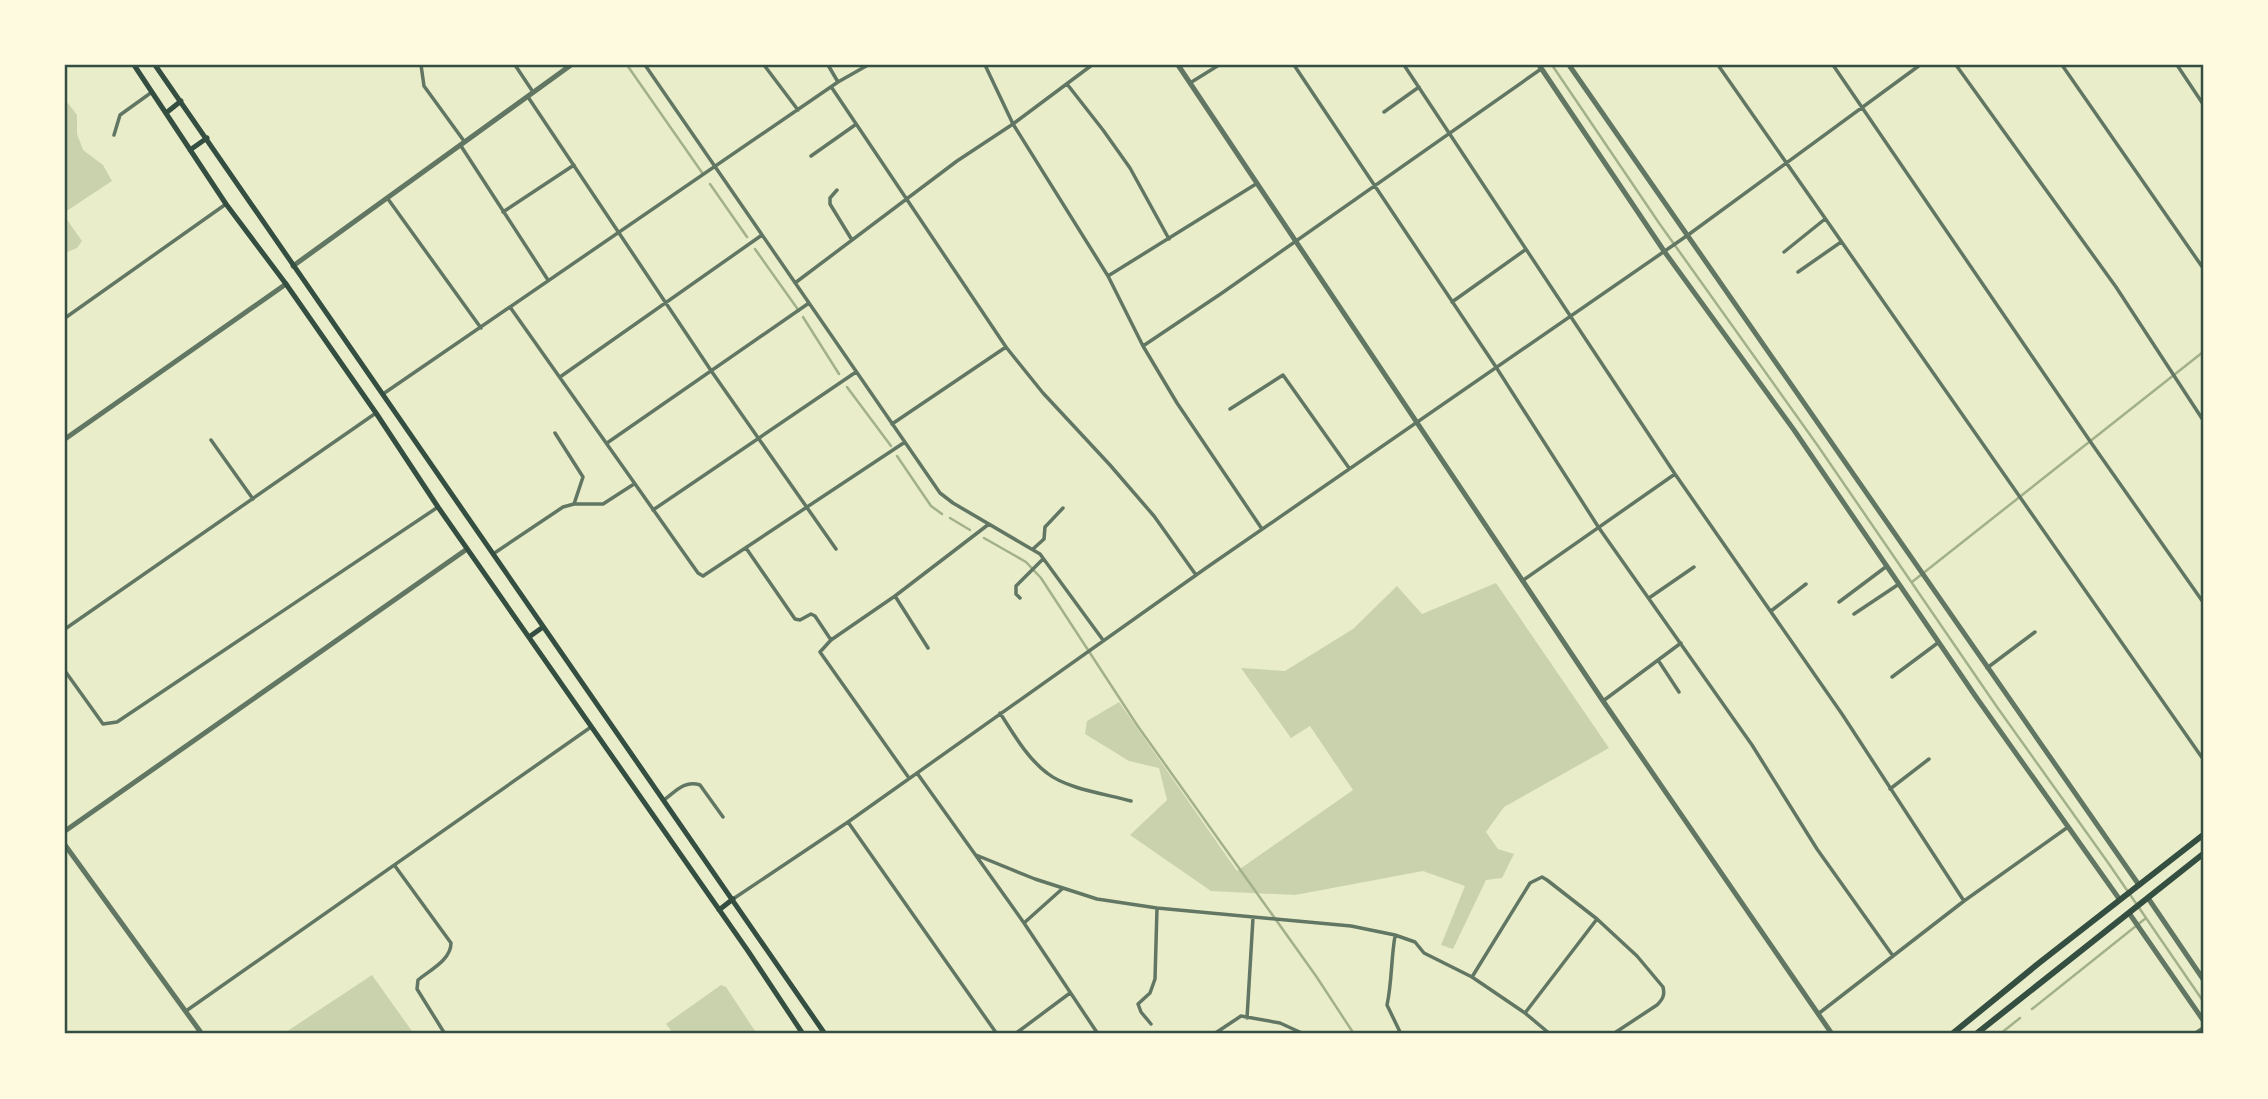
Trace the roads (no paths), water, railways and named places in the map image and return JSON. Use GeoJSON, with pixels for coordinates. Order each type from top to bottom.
{"type":"FeatureCollection","features":[{"type":"Feature","properties":{"kind":"highway"},"geometry":{"type":"LineString","coordinates":[[1952,1034],[2203,835]]}},
{"type":"Feature","properties":{"kind":"highway"},"geometry":{"type":"LineString","coordinates":[[1976,1034],[2203,854]]}},
{"type":"Feature","properties":{"kind":"highway"},"geometry":{"type":"LineString","coordinates":[[1973,1017],[1983,1029]]}},
{"type":"Feature","properties":{"kind":"main road"},"geometry":{"type":"LineString","coordinates":[[134,65],[226,204],[376,412],[467,549],[803,1034]]}},
{"type":"Feature","properties":{"kind":"main road"},"geometry":{"type":"LineString","coordinates":[[155,65],[825,1034]]}},
{"type":"Feature","properties":{"kind":"main road"},"geometry":{"type":"LineString","coordinates":[[166,113],[181,101]]}},
{"type":"Feature","properties":{"kind":"main road"},"geometry":{"type":"LineString","coordinates":[[190,150],[207,138]]}},
{"type":"Feature","properties":{"kind":"main road"},"geometry":{"type":"LineString","coordinates":[[528,637],[543,627]]}},
{"type":"Feature","properties":{"kind":"main road"},"geometry":{"type":"LineString","coordinates":[[669,837],[683,827]]}},
{"type":"Feature","properties":{"kind":"main road"},"geometry":{"type":"LineString","coordinates":[[719,910],[733,899]]}},
{"type":"Feature","properties":{"kind":"street"},"geometry":{"type":"LineString","coordinates":[[421,65],[424,86],[549,281]]}},
{"type":"Feature","properties":{"kind":"street"},"geometry":{"type":"LineString","coordinates":[[514,65],[534,93]]}},
{"type":"Feature","properties":{"kind":"street"},"geometry":{"type":"LineString","coordinates":[[293,266],[571,65]]}},
{"type":"Feature","properties":{"kind":"street"},"geometry":{"type":"LineString","coordinates":[[645,65],[763,235],[807,305],[945,498],[1033,549],[1103,640]]}},
{"type":"Feature","properties":{"kind":"street"},"geometry":{"type":"LineString","coordinates":[[764,65],[798,110]]}},
{"type":"Feature","properties":{"kind":"street"},"geometry":{"type":"LineString","coordinates":[[828,65],[838,82]]}},
{"type":"Feature","properties":{"kind":"street"},"geometry":{"type":"LineString","coordinates":[[383,394],[838,82],[868,65]]}},
{"type":"Feature","properties":{"kind":"street"},"geometry":{"type":"LineString","coordinates":[[985,65],[1013,124],[1108,276],[1143,346],[1182,411],[1262,529]]}},
{"type":"Feature","properties":{"kind":"street"},"geometry":{"type":"LineString","coordinates":[[795,283],[983,142],[1013,124],[1092,65]]}},
{"type":"Feature","properties":{"kind":"street"},"geometry":{"type":"LineString","coordinates":[[1178,65],[1522,581],[1832,1034]]}},
{"type":"Feature","properties":{"kind":"street"},"geometry":{"type":"LineString","coordinates":[[1190,83],[1219,65]]}},
{"type":"Feature","properties":{"kind":"street"},"geometry":{"type":"LineString","coordinates":[[1294,65],[1496,367],[1599,528],[1752,745],[1817,849],[1893,956]]}},
{"type":"Feature","properties":{"kind":"street"},"geometry":{"type":"LineString","coordinates":[[1404,65],[1675,474],[1771,611],[1964,901]]}},
{"type":"Feature","properties":{"kind":"street"},"geometry":{"type":"LineString","coordinates":[[1569,65],[1922,571],[2137,887]]}},
{"type":"Feature","properties":{"kind":"street"},"geometry":{"type":"LineString","coordinates":[[1718,65],[2203,759]]}},
{"type":"Feature","properties":{"kind":"street"},"geometry":{"type":"LineString","coordinates":[[1833,65],[2203,602]]}},
{"type":"Feature","properties":{"kind":"street"},"geometry":{"type":"LineString","coordinates":[[733,899],[848,822],[1103,640],[1686,236],[1920,65]]}},
{"type":"Feature","properties":{"kind":"street"},"geometry":{"type":"LineString","coordinates":[[1956,65],[2116,287],[2203,421]]}},
{"type":"Feature","properties":{"kind":"street"},"geometry":{"type":"LineString","coordinates":[[2062,65],[2203,268]]}},
{"type":"Feature","properties":{"kind":"street"},"geometry":{"type":"LineString","coordinates":[[2177,65],[2203,104]]}},
{"type":"Feature","properties":{"kind":"street"},"geometry":{"type":"LineString","coordinates":[[1143,346],[1541,67],[2068,827],[2122,898]]}},
{"type":"Feature","properties":{"kind":"street"},"geometry":{"type":"LineString","coordinates":[[1067,84],[1130,168],[1169,239]]}},
{"type":"Feature","properties":{"kind":"street"},"geometry":{"type":"LineString","coordinates":[[1384,112],[1419,87]]}},
{"type":"Feature","properties":{"kind":"street"},"geometry":{"type":"LineString","coordinates":[[832,88],[1006,347],[1043,393],[1154,516],[1196,575]]}},
{"type":"Feature","properties":{"kind":"street"},"geometry":{"type":"LineString","coordinates":[[114,135],[120,115],[152,92]]}},
{"type":"Feature","properties":{"kind":"street"},"geometry":{"type":"LineString","coordinates":[[527,97],[712,372],[760,437],[836,550]]}},
{"type":"Feature","properties":{"kind":"street"},"geometry":{"type":"LineString","coordinates":[[811,156],[855,125]]}},
{"type":"Feature","properties":{"kind":"street"},"geometry":{"type":"LineString","coordinates":[[503,212],[574,165]]}},
{"type":"Feature","properties":{"kind":"street"},"geometry":{"type":"LineString","coordinates":[[1108,276],[1256,184]]}},
{"type":"Feature","properties":{"kind":"street"},"geometry":{"type":"LineString","coordinates":[[837,190],[830,198],[830,204],[852,240]]}},
{"type":"Feature","properties":{"kind":"street"},"geometry":{"type":"LineString","coordinates":[[386,197],[481,328]]}},
{"type":"Feature","properties":{"kind":"street"},"geometry":{"type":"LineString","coordinates":[[65,318],[226,204]]}},
{"type":"Feature","properties":{"kind":"street"},"geometry":{"type":"LineString","coordinates":[[1784,252],[1825,219]]}},
{"type":"Feature","properties":{"kind":"street"},"geometry":{"type":"LineString","coordinates":[[560,377],[763,235]]}},
{"type":"Feature","properties":{"kind":"street"},"geometry":{"type":"LineString","coordinates":[[1798,272],[1840,242]]}},
{"type":"Feature","properties":{"kind":"street"},"geometry":{"type":"LineString","coordinates":[[1452,302],[1525,250]]}},
{"type":"Feature","properties":{"kind":"street"},"geometry":{"type":"LineString","coordinates":[[65,439],[286,284]]}},
{"type":"Feature","properties":{"kind":"street"},"geometry":{"type":"LineString","coordinates":[[607,443],[807,305]]}},
{"type":"Feature","properties":{"kind":"street"},"geometry":{"type":"LineString","coordinates":[[510,307],[634,484],[703,576],[905,442]]}},
{"type":"Feature","properties":{"kind":"street"},"geometry":{"type":"LineString","coordinates":[[892,424],[1006,347]]}},
{"type":"Feature","properties":{"kind":"street"},"geometry":{"type":"LineString","coordinates":[[653,510],[856,372]]}},
{"type":"Feature","properties":{"kind":"street"},"geometry":{"type":"LineString","coordinates":[[1230,409],[1283,375],[1349,468]]}},
{"type":"Feature","properties":{"kind":"street"},"geometry":{"type":"LineString","coordinates":[[65,629],[376,412]]}},
{"type":"Feature","properties":{"kind":"street"},"geometry":{"type":"LineString","coordinates":[[555,433],[583,477],[574,504]]}},
{"type":"Feature","properties":{"kind":"street"},"geometry":{"type":"LineString","coordinates":[[211,440],[253,499]]}},
{"type":"Feature","properties":{"kind":"street"},"geometry":{"type":"LineString","coordinates":[[1522,581],[1675,474]]}},
{"type":"Feature","properties":{"kind":"street"},"geometry":{"type":"LineString","coordinates":[[493,554],[563,507],[574,504],[603,504],[634,484]]}},
{"type":"Feature","properties":{"kind":"street"},"geometry":{"type":"LineString","coordinates":[[65,671],[103,723],[117,722],[439,507]]}},
{"type":"Feature","properties":{"kind":"street"},"geometry":{"type":"LineString","coordinates":[[1033,549],[1044,539],[1045,527],[1063,508]]}},
{"type":"Feature","properties":{"kind":"street"},"geometry":{"type":"LineString","coordinates":[[909,778],[820,652],[831,640],[895,596],[989,524]]}},
{"type":"Feature","properties":{"kind":"street"},"geometry":{"type":"LineString","coordinates":[[746,548],[795,619],[800,620],[811,614],[831,640]]}},
{"type":"Feature","properties":{"kind":"street"},"geometry":{"type":"LineString","coordinates":[[65,831],[467,549]]}},
{"type":"Feature","properties":{"kind":"street"},"geometry":{"type":"LineString","coordinates":[[1020,598],[1016,594],[1016,586],[1043,559]]}},
{"type":"Feature","properties":{"kind":"street"},"geometry":{"type":"LineString","coordinates":[[1839,602],[1887,566]]}},
{"type":"Feature","properties":{"kind":"street"},"geometry":{"type":"LineString","coordinates":[[1649,597],[1694,567]]}},
{"type":"Feature","properties":{"kind":"street"},"geometry":{"type":"LineString","coordinates":[[1771,611],[1806,584]]}},
{"type":"Feature","properties":{"kind":"street"},"geometry":{"type":"LineString","coordinates":[[1854,614],[1899,584]]}},
{"type":"Feature","properties":{"kind":"street"},"geometry":{"type":"LineString","coordinates":[[895,596],[928,648]]}},
{"type":"Feature","properties":{"kind":"street"},"geometry":{"type":"LineString","coordinates":[[1987,668],[2035,632]]}},
{"type":"Feature","properties":{"kind":"street"},"geometry":{"type":"LineString","coordinates":[[1603,701],[1681,642]]}},
{"type":"Feature","properties":{"kind":"street"},"geometry":{"type":"LineString","coordinates":[[1892,677],[1939,642]]}},
{"type":"Feature","properties":{"kind":"street"},"geometry":{"type":"LineString","coordinates":[[1658,660],[1679,692]]}},
{"type":"Feature","properties":{"kind":"street"},"geometry":{"type":"LineString","coordinates":[[1000,713],[1021,744],[1049,775],[1063,782],[1131,801]]}},
{"type":"Feature","properties":{"kind":"street"},"geometry":{"type":"LineString","coordinates":[[186,1011],[592,727]]}},
{"type":"Feature","properties":{"kind":"street"},"geometry":{"type":"LineString","coordinates":[[1891,789],[1929,759]]}},
{"type":"Feature","properties":{"kind":"street"},"geometry":{"type":"LineString","coordinates":[[917,773],[1024,923],[1098,1034]]}},
{"type":"Feature","properties":{"kind":"street"},"geometry":{"type":"LineString","coordinates":[[664,800],[685,784],[695,783],[700,785],[723,817]]}},
{"type":"Feature","properties":{"kind":"street"},"geometry":{"type":"LineString","coordinates":[[848,822],[997,1034]]}},
{"type":"Feature","properties":{"kind":"street"},"geometry":{"type":"LineString","coordinates":[[1818,1014],[1964,901],[2068,827]]}},
{"type":"Feature","properties":{"kind":"street"},"geometry":{"type":"LineString","coordinates":[[65,845],[202,1034]]}},
{"type":"Feature","properties":{"kind":"street"},"geometry":{"type":"LineString","coordinates":[[975,855],[1062,889],[1097,899],[1157,908],[1351,926],[1395,935],[1415,942],[1424,953],[1472,977],[1525,1013],[1550,1034]]}},
{"type":"Feature","properties":{"kind":"street"},"geometry":{"type":"LineString","coordinates":[[394,866],[451,943],[446,958],[418,980],[416,985],[445,1034]]}},
{"type":"Feature","properties":{"kind":"street"},"geometry":{"type":"LineString","coordinates":[[1472,977],[1530,883],[1542,877],[1597,919],[1637,956],[1663,986],[1662,1000],[1657,1005],[1613,1034]]}},
{"type":"Feature","properties":{"kind":"street"},"geometry":{"type":"LineString","coordinates":[[1024,923],[1062,889]]}},
{"type":"Feature","properties":{"kind":"street"},"geometry":{"type":"LineString","coordinates":[[2146,900],[2203,979]]}},
{"type":"Feature","properties":{"kind":"street"},"geometry":{"type":"LineString","coordinates":[[1152,1024],[1141,1012],[1138,1004],[1150,993],[1155,979],[1157,908]]}},
{"type":"Feature","properties":{"kind":"street"},"geometry":{"type":"LineString","coordinates":[[2131,911],[2134,920],[2203,1020]]}},
{"type":"Feature","properties":{"kind":"street"},"geometry":{"type":"LineString","coordinates":[[1247,1018],[1253,918]]}},
{"type":"Feature","properties":{"kind":"street"},"geometry":{"type":"LineString","coordinates":[[1525,1013],[1597,919]]}},
{"type":"Feature","properties":{"kind":"street"},"geometry":{"type":"LineString","coordinates":[[1395,935],[1387,1005],[1401,1034]]}},
{"type":"Feature","properties":{"kind":"street"},"geometry":{"type":"LineString","coordinates":[[1015,1034],[1070,993]]}},
{"type":"Feature","properties":{"kind":"street"},"geometry":{"type":"LineString","coordinates":[[1214,1034],[1241,1016],[1280,1023],[1304,1034]]}},
{"type":"Feature","properties":{"kind":"street"},"geometry":{"type":"LineString","coordinates":[[2194,1034],[2203,1028]]}},
{"type":"Feature","properties":{"kind":"waterway"},"geometry":{"type":"LineString","coordinates":[[627,65],[703,174]]}},
{"type":"Feature","properties":{"kind":"waterway"},"geometry":{"type":"LineString","coordinates":[[1552,65],[1659,223],[1818,446],[2203,1001]]}},
{"type":"Feature","properties":{"kind":"waterway"},"geometry":{"type":"LineString","coordinates":[[710,184],[747,237]]}},
{"type":"Feature","properties":{"kind":"waterway"},"geometry":{"type":"LineString","coordinates":[[755,249],[799,311]]}},
{"type":"Feature","properties":{"kind":"waterway"},"geometry":{"type":"LineString","coordinates":[[803,317],[839,374]]}},
{"type":"Feature","properties":{"kind":"waterway"},"geometry":{"type":"LineString","coordinates":[[1912,582],[2203,352]]}},
{"type":"Feature","properties":{"kind":"waterway"},"geometry":{"type":"LineString","coordinates":[[847,387],[891,446]]}},
{"type":"Feature","properties":{"kind":"waterway"},"geometry":{"type":"LineString","coordinates":[[897,456],[931,506],[942,514]]}},
{"type":"Feature","properties":{"kind":"waterway"},"geometry":{"type":"LineString","coordinates":[[950,518],[970,530]]}},
{"type":"Feature","properties":{"kind":"waterway"},"geometry":{"type":"LineString","coordinates":[[984,538],[1026,562],[1041,578],[1137,725],[1316,976],[1354,1034]]}},
{"type":"Feature","properties":{"kind":"waterway"},"geometry":{"type":"LineString","coordinates":[[2032,1009],[2146,918]]}},
{"type":"Feature","properties":{"kind":"waterway"},"geometry":{"type":"LineString","coordinates":[[2000,1034],[2020,1018]]}}]}
